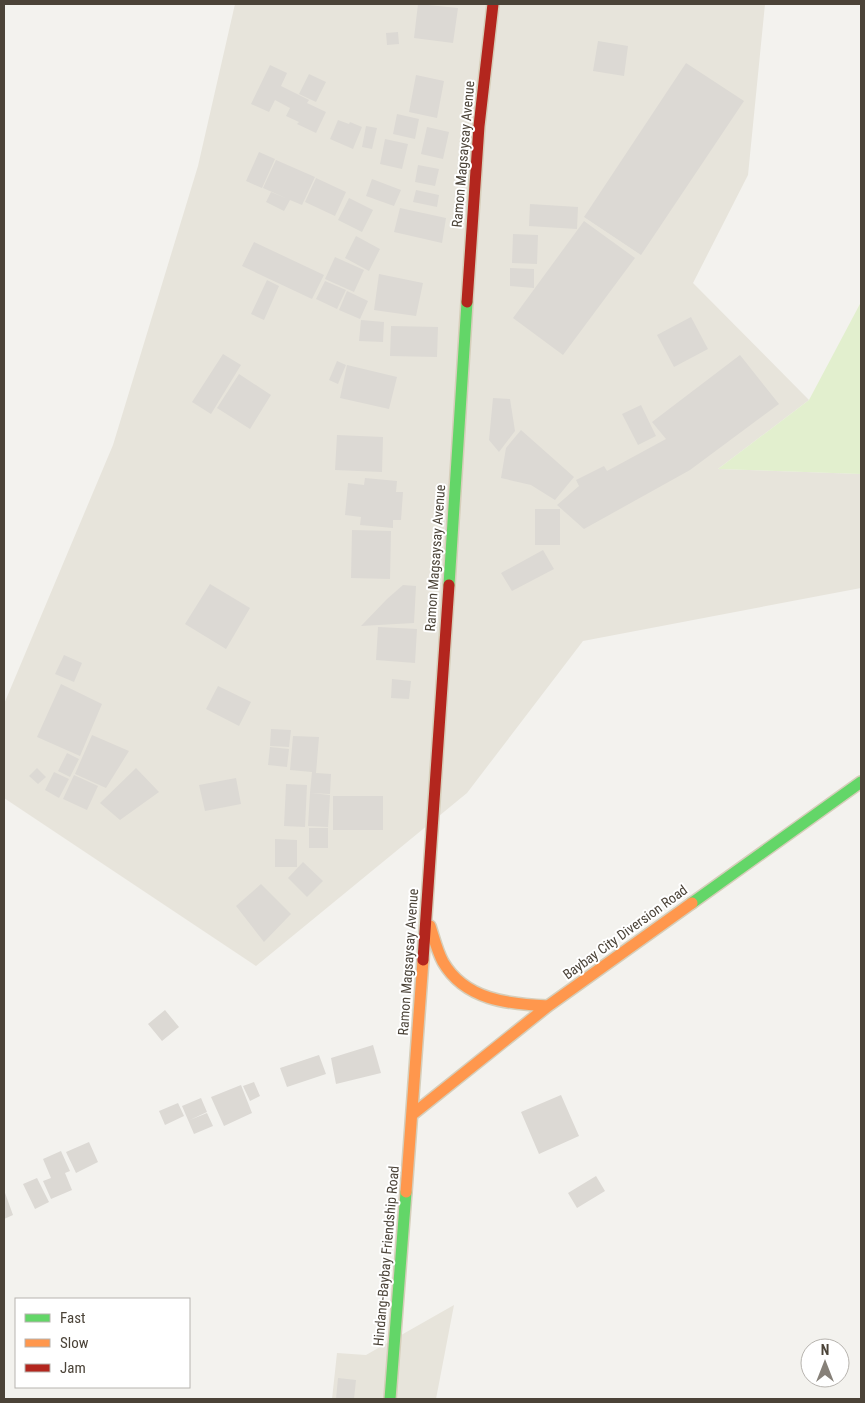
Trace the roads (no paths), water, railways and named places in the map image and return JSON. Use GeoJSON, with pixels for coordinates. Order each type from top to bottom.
{"type":"FeatureCollection","features":[{"type":"Feature","properties":{"kind":"main road","name":"Ramon Magsaysay Avenue"},"geometry":{"type":"LineString","coordinates":[[413,1114],[479,126],[493,4]]}},
{"type":"Feature","properties":{"kind":"main road","name":"Baybay City Diversion Road"},"geometry":{"type":"LineString","coordinates":[[413,1114],[548,1006],[861,782]]}},
{"type":"Feature","properties":{"kind":"main road"},"geometry":{"type":"LineString","coordinates":[[427,915],[444,964],[461,983],[482,995],[500,1001],[548,1006]]}},
{"type":"Feature","properties":{"kind":"main road","name":"Hindang-Baybay Friendship Road"},"geometry":{"type":"LineString","coordinates":[[390,1399],[413,1114]]}}]}
